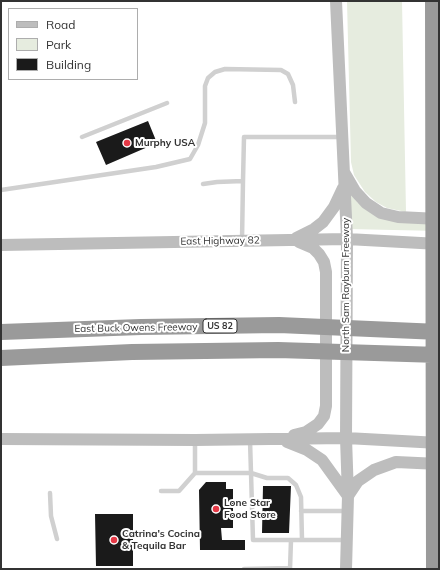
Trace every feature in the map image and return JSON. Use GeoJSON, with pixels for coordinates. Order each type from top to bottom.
{"type":"FeatureCollection","features":[{"type":"Feature","properties":{"kind":"highway"},"geometry":{"type":"LineString","coordinates":[[432,1],[434,569]]}},
{"type":"Feature","properties":{"kind":"highway","name":"East Buck Owens Freeway"},"geometry":{"type":"LineString","coordinates":[[1,332],[141,327],[279,325],[439,332]]}},
{"type":"Feature","properties":{"kind":"highway"},"geometry":{"type":"LineString","coordinates":[[1,358],[132,352],[278,350],[439,355]]}},
{"type":"Feature","properties":{"kind":"main road","name":"North Sam Rayburn Freeway"},"geometry":{"type":"LineString","coordinates":[[336,1],[347,239],[346,438],[348,496],[346,569]]}},
{"type":"Feature","properties":{"kind":"main road"},"geometry":{"type":"LineString","coordinates":[[343,171],[352,186],[366,203],[381,213],[398,217],[439,219]]}},
{"type":"Feature","properties":{"kind":"main road"},"geometry":{"type":"LineString","coordinates":[[293,240],[314,229],[323,222],[334,208],[344,187]]}},
{"type":"Feature","properties":{"kind":"main road","name":"East Highway 82"},"geometry":{"type":"LineString","coordinates":[[1,245],[347,239],[439,244]]}},
{"type":"Feature","properties":{"kind":"main road"},"geometry":{"type":"LineString","coordinates":[[280,439],[306,432],[318,424],[324,416],[326,406],[326,272],[324,262],[313,248],[293,240]]}},
{"type":"Feature","properties":{"kind":"main road"},"geometry":{"type":"LineString","coordinates":[[1,439],[250,440],[346,438],[439,443]]}},
{"type":"Feature","properties":{"kind":"main road"},"geometry":{"type":"LineString","coordinates":[[280,439],[307,450],[322,460],[348,496],[358,481],[374,470],[396,462],[439,464]]}},
{"type":"Feature","properties":{"kind":"lane"},"geometry":{"type":"LineString","coordinates":[[1,190],[156,167],[190,159],[198,144],[205,123],[205,86],[208,78],[215,72],[225,69],[281,70],[288,74],[293,85],[295,102]]}},
{"type":"Feature","properties":{"kind":"lane"},"geometry":{"type":"LineString","coordinates":[[82,137],[167,103]]}},
{"type":"Feature","properties":{"kind":"lane"},"geometry":{"type":"LineString","coordinates":[[242,241],[244,137],[342,137]]}},
{"type":"Feature","properties":{"kind":"lane"},"geometry":{"type":"LineString","coordinates":[[203,184],[243,181]]}},
{"type":"Feature","properties":{"kind":"lane"},"geometry":{"type":"LineString","coordinates":[[161,491],[179,491],[195,473],[195,440]]}},
{"type":"Feature","properties":{"kind":"lane"},"geometry":{"type":"LineString","coordinates":[[250,440],[253,540],[347,540]]}},
{"type":"Feature","properties":{"kind":"lane"},"geometry":{"type":"LineString","coordinates":[[195,473],[251,473],[267,478],[288,478],[296,486],[301,497],[302,540]]}},
{"type":"Feature","properties":{"kind":"lane"},"geometry":{"type":"LineString","coordinates":[[50,493],[51,516],[57,539]]}},
{"type":"Feature","properties":{"kind":"lane"},"geometry":{"type":"LineString","coordinates":[[301,511],[347,511]]}},
{"type":"Feature","properties":{"kind":"lane"},"geometry":{"type":"LineString","coordinates":[[244,569],[290,569],[291,540]]}},
{"type":"Feature","properties":{"kind":"green space"},"geometry":{"type":"Polygon","coordinates":[[[347,1],[402,1],[406,212],[387,208],[376,202],[365,192],[354,175],[351,162],[347,1]]]}},
{"type":"Feature","properties":{"kind":"green space"},"geometry":{"type":"Polygon","coordinates":[[[349,192],[358,203],[439,221],[439,231],[348,229],[349,192]]]}},
{"type":"Feature","properties":{"kind":"building","name":"Murphy USA"},"geometry":{"type":"Polygon","coordinates":[[[148,121],[157,143],[106,165],[96,142],[148,121]]]}},
{"type":"Feature","properties":{"kind":"building","name":"Lone Star Food Store"},"geometry":{"type":"Polygon","coordinates":[[[206,482],[226,482],[226,489],[233,489],[233,528],[221,528],[222,540],[245,540],[245,550],[200,550],[199,490],[206,482]]]}},
{"type":"Feature","properties":{"kind":"building"},"geometry":{"type":"Polygon","coordinates":[[[263,486],[291,486],[289,533],[262,533],[263,486]]]}},
{"type":"Feature","properties":{"kind":"building","name":"Catrina's Cocina & Tequila Bar"},"geometry":{"type":"Polygon","coordinates":[[[95,514],[133,514],[133,566],[96,566],[95,514]]]}},
{"type":"Feature","properties":{"kind":"place","name":"Murphy USA"},"geometry":{"type":"Point","coordinates":[127,143]}},
{"type":"Feature","properties":{"kind":"place","name":"Lone Star Food Store"},"geometry":{"type":"Point","coordinates":[216,509]}},
{"type":"Feature","properties":{"kind":"place","name":"Catrina's Cocina & Tequila Bar"},"geometry":{"type":"Point","coordinates":[114,540]}}]}
